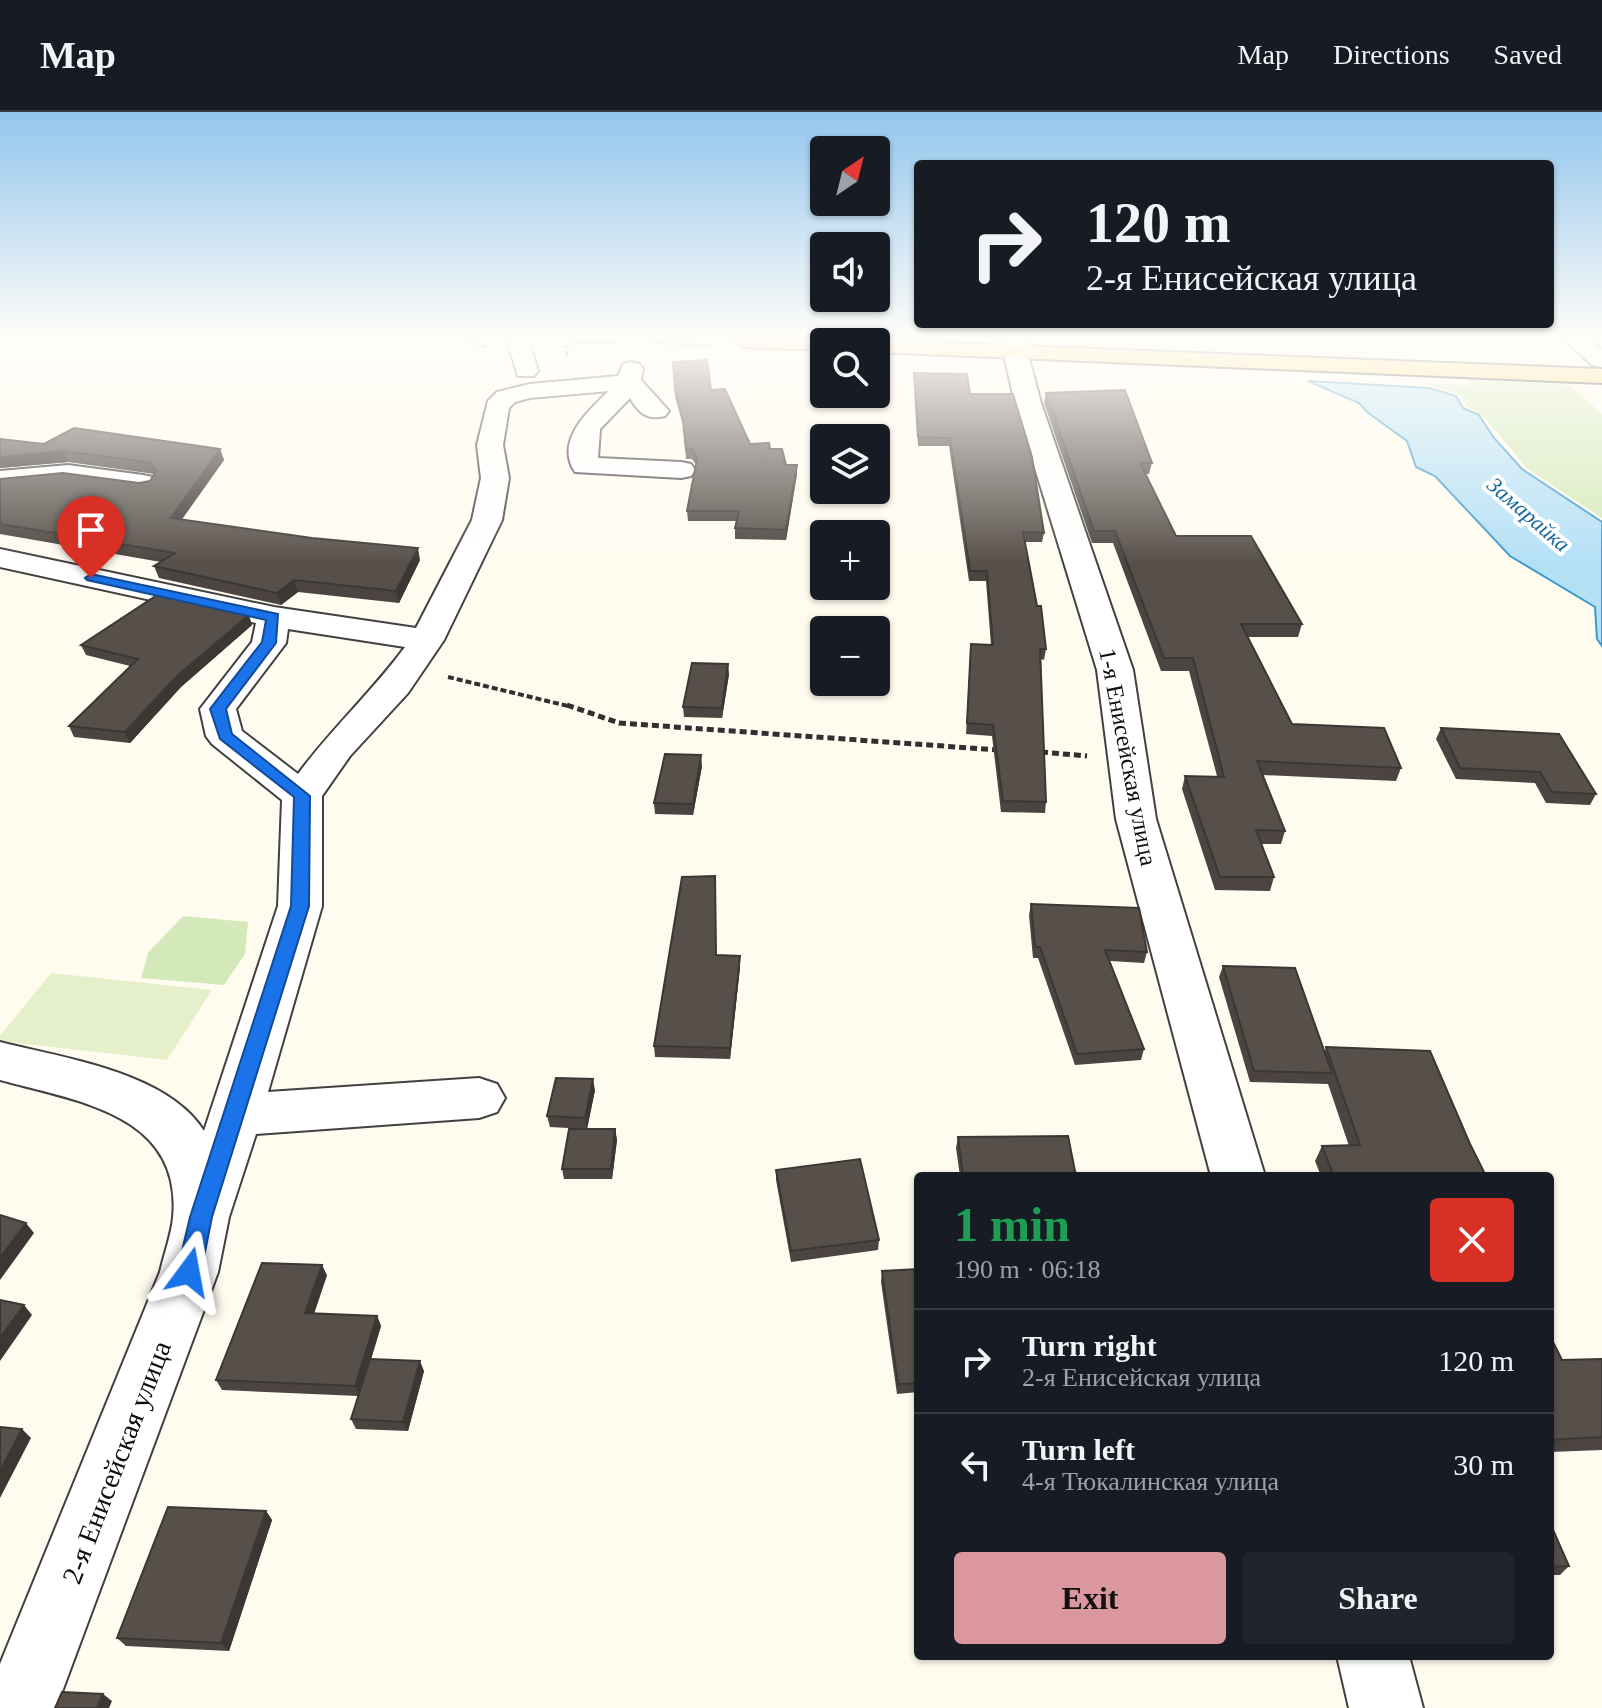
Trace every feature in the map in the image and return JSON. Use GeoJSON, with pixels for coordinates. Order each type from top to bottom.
{"type":"FeatureCollection","features":[{"type":"Feature","properties":{"kind":"street"},"geometry":{"type":"LineString","coordinates":[[274,617],[269,643],[218,709],[225,736],[302,796],[336,748],[395,685],[420,650],[458,545],[487,520],[495,478],[490,445],[495,414]]}},
{"type":"Feature","properties":{"kind":"street"},"geometry":{"type":"LineString","coordinates":[[599,414],[584,437],[585,466],[681,470]]}},
{"type":"Feature","properties":{"kind":"street","name":"1-я Енисейская улица"},"geometry":{"type":"LineString","coordinates":[[1032,414],[1115,670],[1136,819],[1237,1172]]}},
{"type":"Feature","properties":{"kind":"street"},"geometry":{"type":"LineString","coordinates":[[0,479],[68,473],[143,483]]}},
{"type":"Feature","properties":{"kind":"street"},"geometry":{"type":"LineString","coordinates":[[0,558],[420,650]]}},
{"type":"Feature","properties":{"kind":"street","name":"2-я Енисейская улица"},"geometry":{"type":"LineString","coordinates":[[19,1708],[189,1272],[201,1217],[236,1115],[300,906],[302,796]]}},
{"type":"Feature","properties":{"kind":"street"},"geometry":{"type":"LineString","coordinates":[[0,1061],[121,1095],[170,1123],[192,1157],[201,1217]]}},
{"type":"Feature","properties":{"kind":"street"},"geometry":{"type":"LineString","coordinates":[[236,1115],[479,1098]]}},
{"type":"Feature","properties":{"kind":"street"},"geometry":{"type":"LineString","coordinates":[[1374,1660],[1386,1708]]}},
{"type":"Feature","properties":{"kind":"path"},"geometry":{"type":"LineString","coordinates":[[420,650],[452,679],[564,704],[619,723],[1000,750]]}},
{"type":"Feature","properties":{"kind":"path"},"geometry":{"type":"LineString","coordinates":[[1032,752],[1127,759]]}},
{"type":"Feature","properties":{"kind":"green space"},"geometry":{"type":"Polygon","coordinates":[[[1480,414],[1602,414],[1602,518],[1528,469],[1480,414]]]}},
{"type":"Feature","properties":{"kind":"green space"},"geometry":{"type":"Polygon","coordinates":[[[183,916],[248,922],[245,954],[224,985],[141,978],[148,953],[183,916]]]}},
{"type":"Feature","properties":{"kind":"green space"},"geometry":{"type":"Polygon","coordinates":[[[51,973],[212,990],[167,1060],[0,1041],[0,1036],[51,973]]]}},
{"type":"Feature","properties":{"kind":"water","name":"Замарайка"},"geometry":{"type":"Polygon","coordinates":[[[1370,414],[1478,414],[1522,469],[1602,522],[1602,646],[1597,639],[1595,607],[1510,556],[1435,476],[1416,467],[1407,441],[1370,414]]]}},
{"type":"Feature","properties":{"kind":"building"},"geometry":{"type":"Polygon","coordinates":[[[682,414],[737,414],[750,444],[769,443],[770,449],[782,449],[786,465],[797,465],[786,530],[735,528],[739,511],[687,511],[697,459],[692,449],[686,450],[682,414]]]}},
{"type":"Feature","properties":{"kind":"building"},"geometry":{"type":"Polygon","coordinates":[[[917,414],[1019,414],[1032,457],[1044,533],[1023,532],[1037,606],[1041,606],[1046,649],[1040,649],[1046,802],[1003,801],[993,725],[967,723],[971,644],[993,645],[987,571],[970,571],[950,438],[918,437],[917,414]]]}},
{"type":"Feature","properties":{"kind":"building"},"geometry":{"type":"Polygon","coordinates":[[[1053,414],[1134,414],[1152,463],[1140,463],[1176,536],[1251,536],[1302,624],[1241,624],[1292,724],[1384,728],[1401,768],[1257,761],[1285,831],[1256,830],[1274,877],[1220,877],[1185,776],[1224,777],[1193,658],[1164,658],[1115,531],[1094,531],[1053,414]]]}},
{"type":"Feature","properties":{"kind":"building"},"geometry":{"type":"Polygon","coordinates":[[[74,428],[220,449],[171,518],[312,538],[418,548],[396,591],[294,580],[277,593],[154,566],[175,553],[0,524],[0,479],[63,473],[139,483],[150,481],[156,471],[150,463],[139,461],[64,451],[0,457],[0,439],[44,444],[74,428]]]}},
{"type":"Feature","properties":{"kind":"building"},"geometry":{"type":"Polygon","coordinates":[[[157,595],[249,615],[177,676],[125,732],[69,726],[138,659],[81,645],[157,595]]]}},
{"type":"Feature","properties":{"kind":"building"},"geometry":{"type":"Polygon","coordinates":[[[692,663],[728,664],[722,708],[683,707],[692,663]]]}},
{"type":"Feature","properties":{"kind":"building"},"geometry":{"type":"Polygon","coordinates":[[[1441,728],[1559,734],[1596,794],[1552,792],[1540,772],[1460,768],[1441,728]]]}},
{"type":"Feature","properties":{"kind":"building"},"geometry":{"type":"Polygon","coordinates":[[[665,754],[701,755],[693,804],[654,803],[665,754]]]}},
{"type":"Feature","properties":{"kind":"building"},"geometry":{"type":"Polygon","coordinates":[[[715,876],[716,955],[740,956],[730,1048],[654,1046],[682,877],[715,876]]]}},
{"type":"Feature","properties":{"kind":"building"},"geometry":{"type":"Polygon","coordinates":[[[1031,904],[1139,908],[1147,952],[1105,950],[1144,1049],[1077,1054],[1040,947],[1035,947],[1031,904]]]}},
{"type":"Feature","properties":{"kind":"building"},"geometry":{"type":"Polygon","coordinates":[[[1223,966],[1295,968],[1332,1073],[1254,1071],[1223,966]]]}},
{"type":"Feature","properties":{"kind":"building"},"geometry":{"type":"Polygon","coordinates":[[[1326,1047],[1430,1051],[1484,1172],[1332,1172],[1322,1146],[1360,1145],[1326,1047]]]}},
{"type":"Feature","properties":{"kind":"building"},"geometry":{"type":"Polygon","coordinates":[[[556,1078],[593,1079],[585,1118],[547,1116],[556,1078]]]}},
{"type":"Feature","properties":{"kind":"building"},"geometry":{"type":"Polygon","coordinates":[[[569,1129],[615,1129],[611,1169],[562,1169],[569,1129]]]}},
{"type":"Feature","properties":{"kind":"building"},"geometry":{"type":"Polygon","coordinates":[[[1068,1136],[1075,1172],[962,1172],[958,1137],[1068,1136]]]}},
{"type":"Feature","properties":{"kind":"building"},"geometry":{"type":"Polygon","coordinates":[[[860,1159],[879,1240],[791,1251],[776,1170],[860,1159]]]}},
{"type":"Feature","properties":{"kind":"building"},"geometry":{"type":"Polygon","coordinates":[[[0,1215],[26,1223],[0,1258],[0,1215]]]}},
{"type":"Feature","properties":{"kind":"building"},"geometry":{"type":"Polygon","coordinates":[[[262,1263],[322,1265],[305,1313],[377,1316],[355,1386],[216,1380],[262,1263]]]}},
{"type":"Feature","properties":{"kind":"building"},"geometry":{"type":"Polygon","coordinates":[[[914,1269],[914,1383],[898,1384],[882,1271],[914,1269]]]}},
{"type":"Feature","properties":{"kind":"building"},"geometry":{"type":"Polygon","coordinates":[[[0,1300],[24,1305],[0,1338],[0,1300]]]}},
{"type":"Feature","properties":{"kind":"building"},"geometry":{"type":"Polygon","coordinates":[[[1554,1344],[1562,1360],[1602,1359],[1602,1437],[1554,1440],[1554,1344]]]}},
{"type":"Feature","properties":{"kind":"building"},"geometry":{"type":"Polygon","coordinates":[[[370,1359],[420,1361],[403,1422],[351,1419],[370,1359]]]}},
{"type":"Feature","properties":{"kind":"building"},"geometry":{"type":"Polygon","coordinates":[[[0,1427],[22,1429],[0,1471],[0,1427]]]}},
{"type":"Feature","properties":{"kind":"building"},"geometry":{"type":"Polygon","coordinates":[[[168,1507],[266,1511],[221,1643],[117,1638],[168,1507]]]}},
{"type":"Feature","properties":{"kind":"building"},"geometry":{"type":"Polygon","coordinates":[[[1554,1532],[1569,1566],[1554,1567],[1554,1532]]]}},
{"type":"Feature","properties":{"kind":"building"},"geometry":{"type":"Polygon","coordinates":[[[62,1692],[103,1694],[97,1708],[55,1708],[62,1692]]]}},
{"type":"Feature","properties":{"kind":"route"},"geometry":{"type":"LineString","coordinates":[[91,578],[274,617],[269,643],[218,709],[225,736],[302,796],[300,906],[236,1115],[201,1217],[189,1272]]}}]}
